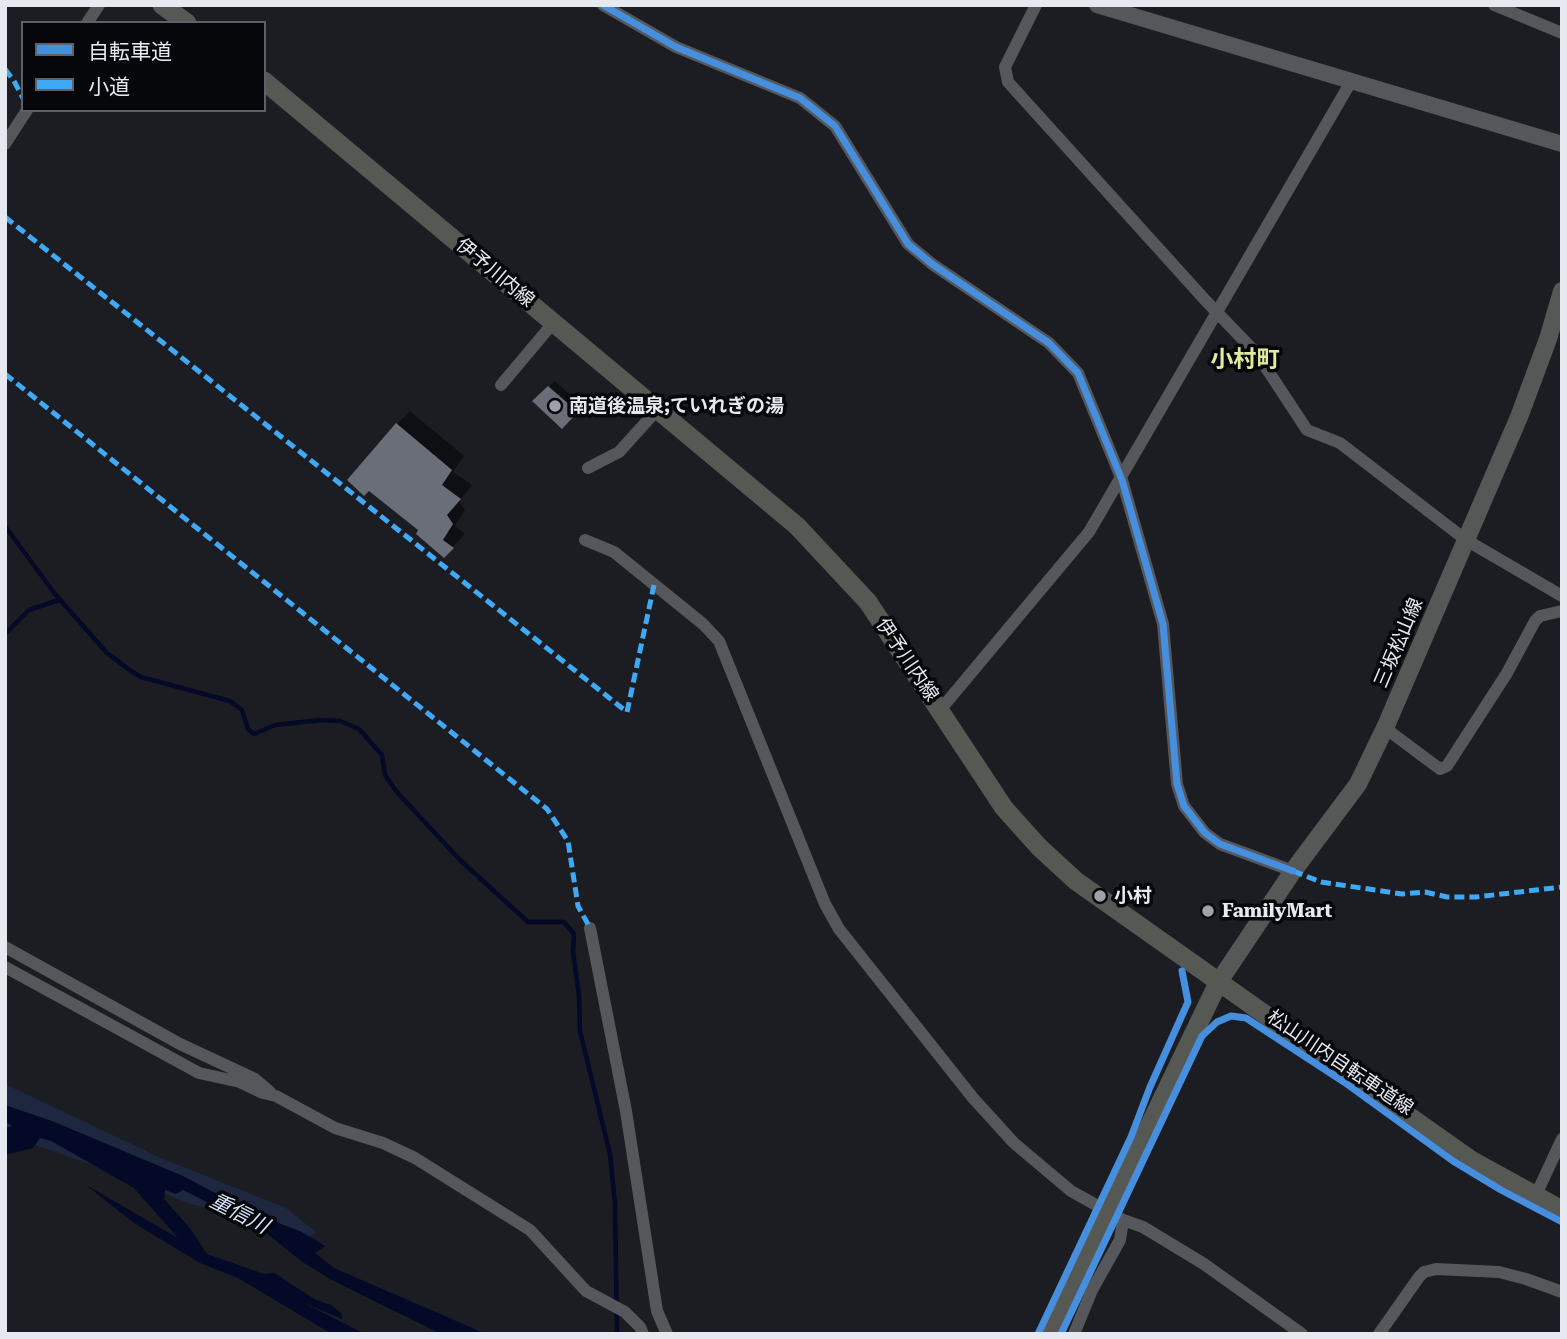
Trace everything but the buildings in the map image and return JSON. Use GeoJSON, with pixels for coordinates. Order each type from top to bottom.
{"type":"FeatureCollection","features":[{"type":"Feature","properties":{"kind":"main road"},"geometry":{"type":"LineString","coordinates":[[162,5],[184,21]]}},
{"type":"Feature","properties":{"kind":"main road","name":"伊予川内線"},"geometry":{"type":"LineString","coordinates":[[266,83],[797,526],[868,602],[1004,808],[1076,881],[1471,1160],[1562,1210]]}},
{"type":"Feature","properties":{"kind":"main road","name":"三坂松山線"},"geometry":{"type":"LineString","coordinates":[[1218,983],[1293,871],[1357,784],[1385,728],[1519,417],[1548,339],[1562,291]]}},
{"type":"Feature","properties":{"kind":"main road"},"geometry":{"type":"LineString","coordinates":[[1049,1334],[1115,1216],[1218,983]]}},
{"type":"Feature","properties":{"kind":"street"},"geometry":{"type":"LineString","coordinates":[[88,21],[99,5]]}},
{"type":"Feature","properties":{"kind":"street"},"geometry":{"type":"LineString","coordinates":[[603,5],[676,47],[800,97],[835,126],[908,244],[932,264],[1049,343],[1079,373],[1122,480],[1163,624],[1177,784],[1184,806],[1205,833],[1220,844],[1293,871]]}},
{"type":"Feature","properties":{"kind":"street"},"geometry":{"type":"LineString","coordinates":[[1036,5],[1005,67],[1008,82],[1257,354],[1307,430],[1340,443],[1466,540],[1562,596]]}},
{"type":"Feature","properties":{"kind":"street"},"geometry":{"type":"LineString","coordinates":[[1097,5],[1562,144]]}},
{"type":"Feature","properties":{"kind":"street"},"geometry":{"type":"LineString","coordinates":[[1494,5],[1562,33]]}},
{"type":"Feature","properties":{"kind":"street"},"geometry":{"type":"LineString","coordinates":[[941,709],[1089,532],[1122,480],[1352,80]]}},
{"type":"Feature","properties":{"kind":"street"},"geometry":{"type":"LineString","coordinates":[[5,144],[26,112]]}},
{"type":"Feature","properties":{"kind":"street"},"geometry":{"type":"LineString","coordinates":[[501,385],[554,322]]}},
{"type":"Feature","properties":{"kind":"street"},"geometry":{"type":"LineString","coordinates":[[587,468],[619,452],[658,409]]}},
{"type":"Feature","properties":{"kind":"street"},"geometry":{"type":"LineString","coordinates":[[585,540],[614,552],[703,624],[719,641],[825,904],[839,929],[973,1098],[1014,1143],[1071,1191],[1115,1216],[1143,1227],[1204,1264],[1302,1334]]}},
{"type":"Feature","properties":{"kind":"street"},"geometry":{"type":"LineString","coordinates":[[1385,728],[1440,769],[1447,766],[1507,673],[1535,621],[1540,616],[1562,611]]}},
{"type":"Feature","properties":{"kind":"street"},"geometry":{"type":"LineString","coordinates":[[590,928],[626,1111],[657,1311],[667,1334]]}},
{"type":"Feature","properties":{"kind":"street"},"geometry":{"type":"LineString","coordinates":[[5,947],[180,1044],[255,1079],[276,1096],[335,1128],[383,1143],[415,1158],[530,1230],[586,1291],[625,1312],[640,1327],[643,1334]]}},
{"type":"Feature","properties":{"kind":"street"},"geometry":{"type":"LineString","coordinates":[[5,967],[199,1073],[240,1082],[276,1096]]}},
{"type":"Feature","properties":{"kind":"street"},"geometry":{"type":"LineString","coordinates":[[1535,1197],[1562,1139]]}},
{"type":"Feature","properties":{"kind":"street"},"geometry":{"type":"LineString","coordinates":[[1074,1334],[1092,1290],[1119,1240],[1115,1216]]}},
{"type":"Feature","properties":{"kind":"street"},"geometry":{"type":"LineString","coordinates":[[1379,1334],[1419,1277],[1424,1272],[1436,1269],[1499,1272],[1562,1292]]}},
{"type":"Feature","properties":{"kind":"shaded area"},"geometry":{"type":"Polygon","coordinates":[[[5,1084],[163,1159],[286,1208],[316,1232],[306,1239],[286,1226],[190,1204],[102,1168],[29,1143],[5,1142],[5,1084]]]}},
{"type":"Feature","properties":{"kind":"water","name":"重信川"},"geometry":{"type":"Polygon","coordinates":[[[5,1105],[52,1121],[183,1176],[255,1214],[302,1232],[325,1246],[315,1253],[334,1268],[486,1334],[441,1334],[330,1279],[301,1261],[264,1231],[183,1190],[176,1194],[165,1190],[164,1199],[189,1227],[207,1254],[264,1274],[274,1273],[316,1300],[331,1305],[342,1314],[342,1319],[302,1302],[365,1334],[332,1334],[238,1278],[200,1263],[134,1223],[86,1185],[178,1238],[134,1188],[51,1141],[40,1138],[33,1148],[5,1155],[5,1128],[12,1126],[5,1121],[5,1105]]]}},
{"type":"Feature","properties":{"kind":"waterway"},"geometry":{"type":"LineString","coordinates":[[5,526],[55,594],[107,653],[131,671],[141,677],[230,701],[242,710],[248,729],[254,734],[275,725],[321,720],[340,721],[359,729],[382,755],[385,775],[396,791],[460,860],[528,922],[564,922],[574,934],[580,1031],[610,1154],[615,1204],[617,1334]]}},
{"type":"Feature","properties":{"kind":"waterway"},"geometry":{"type":"LineString","coordinates":[[5,634],[29,610],[59,600]]}},
{"type":"Feature","properties":{"kind":"marked path"},"geometry":{"type":"LineString","coordinates":[[5,69],[21,94]]}},
{"type":"Feature","properties":{"kind":"marked path"},"geometry":{"type":"LineString","coordinates":[[5,217],[627,712],[654,585]]}},
{"type":"Feature","properties":{"kind":"marked path"},"geometry":{"type":"LineString","coordinates":[[5,374],[547,809],[568,841],[578,906],[590,928]]}},
{"type":"Feature","properties":{"kind":"marked path"},"geometry":{"type":"LineString","coordinates":[[1293,871],[1321,882],[1402,894],[1425,892],[1447,897],[1476,897],[1562,887]]}},
{"type":"Feature","properties":{"kind":"cycle path"},"geometry":{"type":"LineString","coordinates":[[603,5],[676,47],[800,98],[835,126],[908,244],[932,264],[1049,343],[1078,373],[1122,480],[1163,624],[1177,784],[1184,806],[1205,833],[1220,844],[1293,871]]}},
{"type":"Feature","properties":{"kind":"cycle path"},"geometry":{"type":"LineString","coordinates":[[1038,1334],[1131,1137],[1188,1002],[1182,971]]}},
{"type":"Feature","properties":{"kind":"cycle path","name":"松山川内自転車道線"},"geometry":{"type":"LineString","coordinates":[[1061,1334],[1202,1036],[1217,1022],[1231,1016],[1246,1018],[1344,1082],[1453,1161],[1562,1222]]}},
{"type":"Feature","properties":{"kind":"place","name":"南道後温泉;ていれぎの湯"},"geometry":{"type":"Point","coordinates":[555,406]}},
{"type":"Feature","properties":{"kind":"place","name":"小村"},"geometry":{"type":"Point","coordinates":[1100,896]}},
{"type":"Feature","properties":{"kind":"place","name":"FamilyMart"},"geometry":{"type":"Point","coordinates":[1208,911]}},
{"type":"Feature","properties":{"kind":"district","name":"小村町"},"geometry":{"type":"Point","coordinates":[1245,360]}}]}
